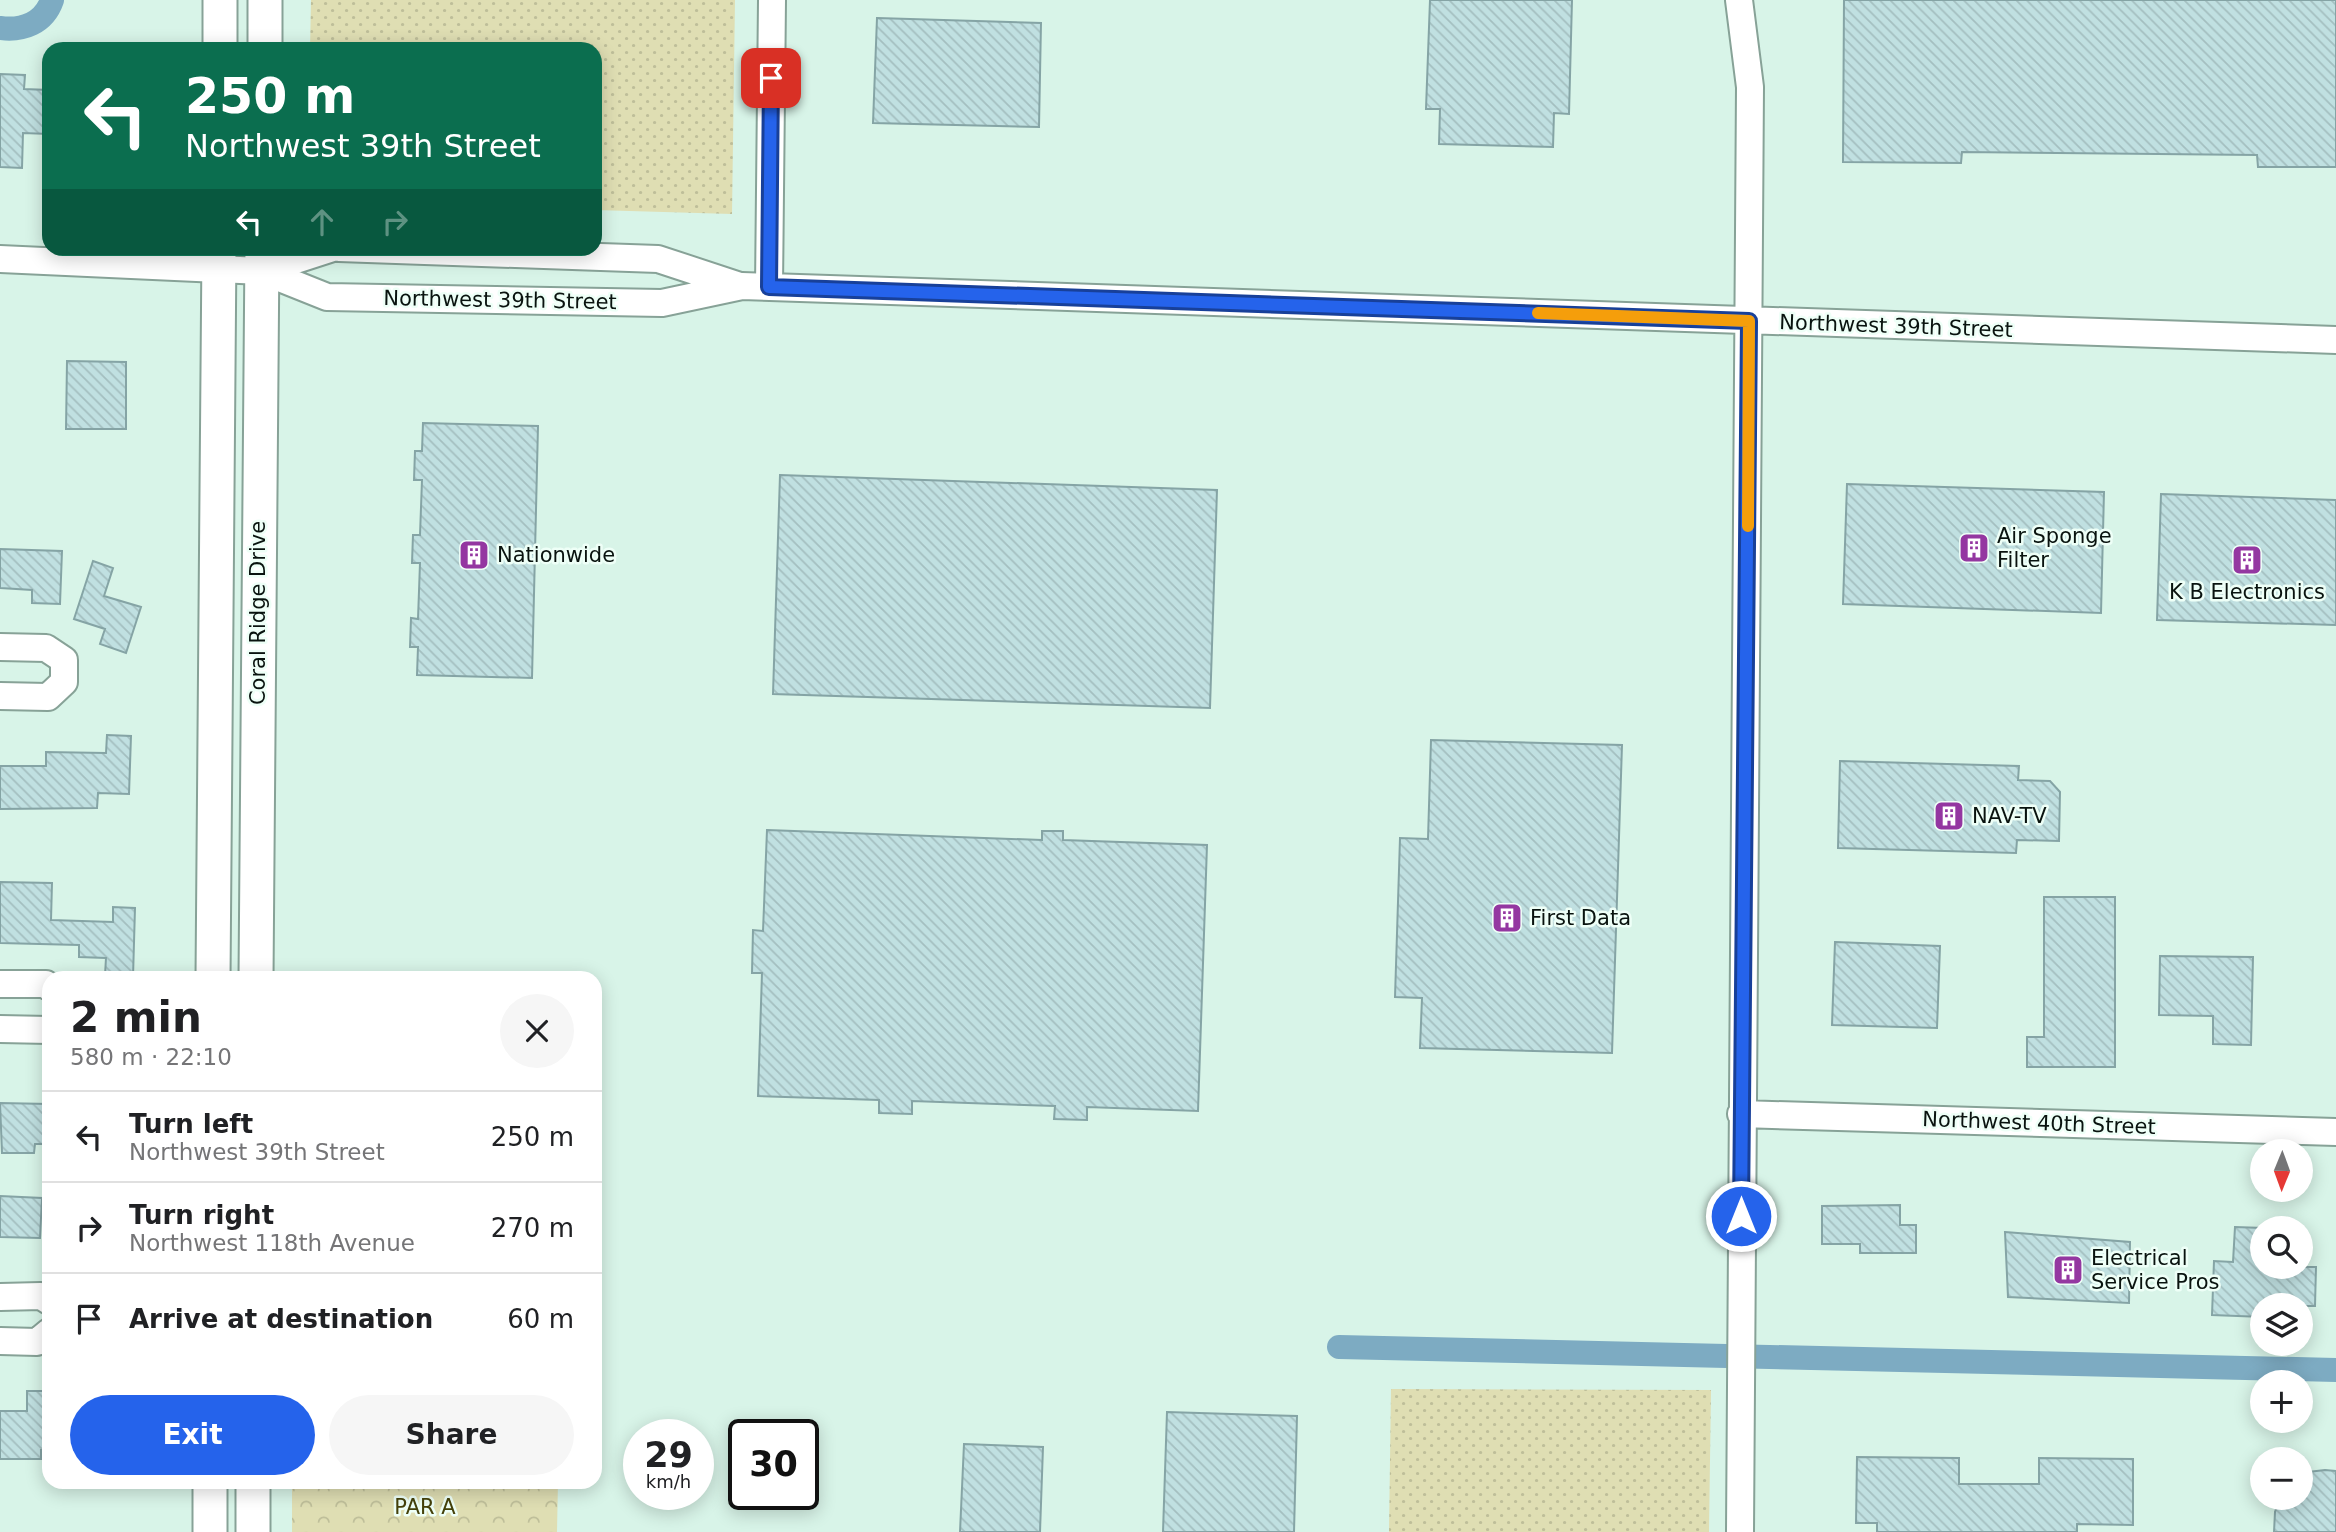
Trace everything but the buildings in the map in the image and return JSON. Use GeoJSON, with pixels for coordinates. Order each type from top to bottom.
{"type":"FeatureCollection","features":[{"type":"Feature","properties":{"kind":"main road"},"geometry":{"type":"LineString","coordinates":[[220,0],[220,42]]}},
{"type":"Feature","properties":{"kind":"main road"},"geometry":{"type":"LineString","coordinates":[[265,0],[265,42]]}},
{"type":"Feature","properties":{"kind":"main road","name":"Coral Ridge Drive"},"geometry":{"type":"LineString","coordinates":[[214,971],[218,259]]}},
{"type":"Feature","properties":{"kind":"main road","name":"Coral Ridge Drive"},"geometry":{"type":"LineString","coordinates":[[256,971],[262,260]]}},
{"type":"Feature","properties":{"kind":"main road"},"geometry":{"type":"LineString","coordinates":[[210,1489],[210,1532]]}},
{"type":"Feature","properties":{"kind":"main road"},"geometry":{"type":"LineString","coordinates":[[253,1489],[253,1532]]}},
{"type":"Feature","properties":{"kind":"street"},"geometry":{"type":"LineString","coordinates":[[769,287],[772,0]]}},
{"type":"Feature","properties":{"kind":"street"},"geometry":{"type":"LineString","coordinates":[[1739,0],[1750,87],[1740,1532]]}},
{"type":"Feature","properties":{"kind":"street","name":"Northwest 39th Street"},"geometry":{"type":"LineString","coordinates":[[0,259],[262,260],[286,256]]}},
{"type":"Feature","properties":{"kind":"street","name":"Northwest 39th Street"},"geometry":{"type":"LineString","coordinates":[[571,256],[658,259],[742,286]]}},
{"type":"Feature","properties":{"kind":"street","name":"Northwest 39th Street"},"geometry":{"type":"LineString","coordinates":[[262,260],[327,297],[662,303],[742,286],[2336,340]]}},
{"type":"Feature","properties":{"kind":"street"},"geometry":{"type":"LineString","coordinates":[[0,647],[46,648],[64,660],[64,682],[48,697],[0,696]]}},
{"type":"Feature","properties":{"kind":"street"},"geometry":{"type":"LineString","coordinates":[[0,984],[42,984]]}},
{"type":"Feature","properties":{"kind":"street"},"geometry":{"type":"LineString","coordinates":[[0,1029],[42,1030]]}},
{"type":"Feature","properties":{"kind":"street","name":"Northwest 40th Street"},"geometry":{"type":"LineString","coordinates":[[1741,1114],[2336,1132]]}},
{"type":"Feature","properties":{"kind":"street"},"geometry":{"type":"LineString","coordinates":[[0,1297],[42,1297]]}},
{"type":"Feature","properties":{"kind":"street"},"geometry":{"type":"LineString","coordinates":[[0,1341],[37,1342],[42,1338]]}},
{"type":"Feature","properties":{"kind":"green space"},"geometry":{"type":"Polygon","coordinates":[[[311,0],[735,0],[732,214],[602,210],[602,42],[310,42],[311,0]]]}},
{"type":"Feature","properties":{"kind":"green space"},"geometry":{"type":"Polygon","coordinates":[[[1391,1389],[1711,1390],[1709,1532],[1389,1532],[1391,1389]]]}},
{"type":"Feature","properties":{"kind":"green space","name":"PAR A"},"geometry":{"type":"Polygon","coordinates":[[[292,1489],[558,1489],[557,1532],[292,1532],[292,1489]]]}},
{"type":"Feature","properties":{"kind":"waterway"},"geometry":{"type":"LineString","coordinates":[[0,28],[9,29],[32,24],[44,14],[52,0]]}},
{"type":"Feature","properties":{"kind":"waterway"},"geometry":{"type":"LineString","coordinates":[[1339,1347],[2336,1370]]}},
{"type":"Feature","properties":{"kind":"slow traffic"},"geometry":{"type":"LineString","coordinates":[[1538,313],[1749,321],[1748,526]]}},
{"type":"Feature","properties":{"kind":"place","name":"Air Sponge Filter"},"geometry":{"type":"Point","coordinates":[1974,548]}},
{"type":"Feature","properties":{"kind":"place","name":"Nationwide"},"geometry":{"type":"Point","coordinates":[474,555]}},
{"type":"Feature","properties":{"kind":"place","name":"K B Electronics"},"geometry":{"type":"Point","coordinates":[2247,560]}},
{"type":"Feature","properties":{"kind":"place","name":"NAV-TV"},"geometry":{"type":"Point","coordinates":[1949,816]}},
{"type":"Feature","properties":{"kind":"place","name":"First Data"},"geometry":{"type":"Point","coordinates":[1507,918]}},
{"type":"Feature","properties":{"kind":"place","name":"Electrical Service Pros"},"geometry":{"type":"Point","coordinates":[2068,1270]}},
{"type":"Feature","properties":{"kind":"route"},"geometry":{"type":"LineString","coordinates":[[771,78],[769,287],[1749,321],[1741,1216]]}}]}
